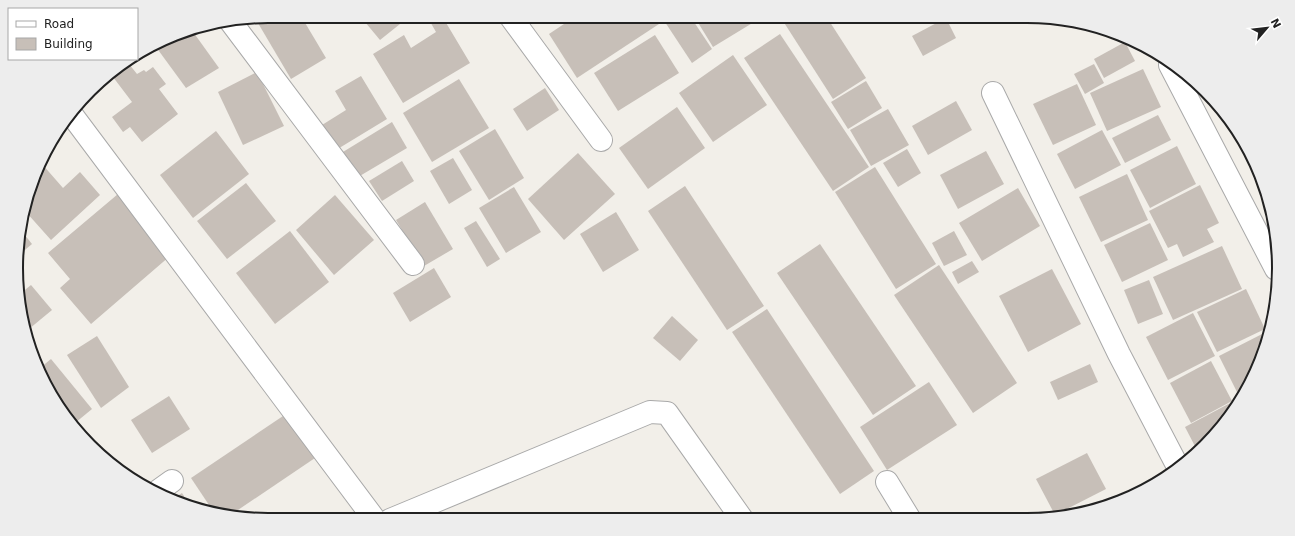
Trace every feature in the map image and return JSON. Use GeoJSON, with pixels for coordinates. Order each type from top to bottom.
{"type":"FeatureCollection","features":[{"type":"Feature","properties":{"kind":"street"},"geometry":{"type":"LineString","coordinates":[[515,23],[601,140]]}},
{"type":"Feature","properties":{"kind":"street"},"geometry":{"type":"LineString","coordinates":[[234,25],[413,264]]}},
{"type":"Feature","properties":{"kind":"street"},"geometry":{"type":"LineString","coordinates":[[1174,72],[1272,261]]}},
{"type":"Feature","properties":{"kind":"street"},"geometry":{"type":"LineString","coordinates":[[993,93],[1119,354],[1176,462]]}},
{"type":"Feature","properties":{"kind":"street"},"geometry":{"type":"LineString","coordinates":[[75,118],[370,513]]}},
{"type":"Feature","properties":{"kind":"street"},"geometry":{"type":"LineString","coordinates":[[407,513],[650,412],[667,413],[738,513]]}},
{"type":"Feature","properties":{"kind":"street"},"geometry":{"type":"LineString","coordinates":[[887,482],[905,513]]}},
{"type":"Feature","properties":{"kind":"building"},"geometry":{"type":"Polygon","coordinates":[[[305,23],[326,58],[291,79],[258,24],[305,23]]]}},
{"type":"Feature","properties":{"kind":"building"},"geometry":{"type":"Polygon","coordinates":[[[366,23],[401,23],[380,40],[366,23]]]}},
{"type":"Feature","properties":{"kind":"building"},"geometry":{"type":"Polygon","coordinates":[[[431,23],[446,23],[470,63],[403,103],[373,54],[404,35],[411,48],[436,32],[431,23]]]}},
{"type":"Feature","properties":{"kind":"building"},"geometry":{"type":"Polygon","coordinates":[[[566,23],[659,24],[577,78],[549,34],[566,23]]]}},
{"type":"Feature","properties":{"kind":"building"},"geometry":{"type":"Polygon","coordinates":[[[666,23],[695,23],[712,49],[692,63],[666,23]]]}},
{"type":"Feature","properties":{"kind":"building"},"geometry":{"type":"Polygon","coordinates":[[[698,23],[752,23],[713,47],[698,23]]]}},
{"type":"Feature","properties":{"kind":"building"},"geometry":{"type":"Polygon","coordinates":[[[784,23],[831,23],[866,78],[833,99],[784,23]]]}},
{"type":"Feature","properties":{"kind":"building"},"geometry":{"type":"Polygon","coordinates":[[[937,23],[948,23],[956,38],[923,56],[912,36],[937,23]]]}},
{"type":"Feature","properties":{"kind":"building"},"geometry":{"type":"Polygon","coordinates":[[[195,34],[219,68],[186,88],[158,49],[195,34]]]}},
{"type":"Feature","properties":{"kind":"building"},"geometry":{"type":"Polygon","coordinates":[[[780,34],[869,167],[833,191],[744,58],[780,34]]]}},
{"type":"Feature","properties":{"kind":"building"},"geometry":{"type":"Polygon","coordinates":[[[655,35],[679,73],[618,111],[594,73],[655,35]]]}},
{"type":"Feature","properties":{"kind":"building"},"geometry":{"type":"Polygon","coordinates":[[[1123,43],[1126,44],[1135,61],[1104,78],[1094,59],[1123,43]]]}},
{"type":"Feature","properties":{"kind":"building"},"geometry":{"type":"Polygon","coordinates":[[[733,55],[767,105],[713,142],[679,93],[733,55]]]}},
{"type":"Feature","properties":{"kind":"building"},"geometry":{"type":"Polygon","coordinates":[[[1094,64],[1104,83],[1085,94],[1074,74],[1094,64]]]}},
{"type":"Feature","properties":{"kind":"building"},"geometry":{"type":"Polygon","coordinates":[[[130,65],[137,74],[144,70],[146,72],[153,67],[166,84],[159,89],[178,114],[142,142],[130,127],[123,132],[112,117],[132,102],[114,78],[130,65]]]}},
{"type":"Feature","properties":{"kind":"building"},"geometry":{"type":"Polygon","coordinates":[[[1143,69],[1161,107],[1107,131],[1090,93],[1143,69]]]}},
{"type":"Feature","properties":{"kind":"building"},"geometry":{"type":"Polygon","coordinates":[[[257,72],[284,126],[243,145],[218,92],[257,72]]]}},
{"type":"Feature","properties":{"kind":"building"},"geometry":{"type":"Polygon","coordinates":[[[361,76],[387,119],[336,150],[322,125],[346,110],[335,91],[361,76]]]}},
{"type":"Feature","properties":{"kind":"building"},"geometry":{"type":"Polygon","coordinates":[[[459,79],[489,128],[432,162],[403,113],[459,79]]]}},
{"type":"Feature","properties":{"kind":"building"},"geometry":{"type":"Polygon","coordinates":[[[866,81],[882,108],[848,129],[831,102],[866,81]]]}},
{"type":"Feature","properties":{"kind":"building"},"geometry":{"type":"Polygon","coordinates":[[[1077,84],[1096,125],[1053,145],[1033,104],[1077,84]]]}},
{"type":"Feature","properties":{"kind":"building"},"geometry":{"type":"Polygon","coordinates":[[[545,88],[559,110],[527,131],[513,109],[545,88]]]}},
{"type":"Feature","properties":{"kind":"building"},"geometry":{"type":"Polygon","coordinates":[[[956,101],[972,130],[928,155],[912,126],[956,101]]]}},
{"type":"Feature","properties":{"kind":"building"},"geometry":{"type":"Polygon","coordinates":[[[677,107],[705,148],[648,189],[619,148],[677,107]]]}},
{"type":"Feature","properties":{"kind":"building"},"geometry":{"type":"Polygon","coordinates":[[[888,109],[909,145],[871,166],[850,130],[888,109]]]}},
{"type":"Feature","properties":{"kind":"building"},"geometry":{"type":"Polygon","coordinates":[[[1158,115],[1171,140],[1125,163],[1112,138],[1158,115]]]}},
{"type":"Feature","properties":{"kind":"building"},"geometry":{"type":"Polygon","coordinates":[[[392,122],[407,148],[353,180],[338,155],[392,122]]]}},
{"type":"Feature","properties":{"kind":"building"},"geometry":{"type":"Polygon","coordinates":[[[495,129],[524,178],[489,200],[459,151],[495,129]]]}},
{"type":"Feature","properties":{"kind":"building"},"geometry":{"type":"Polygon","coordinates":[[[1102,130],[1121,165],[1075,189],[1057,154],[1102,130]]]}},
{"type":"Feature","properties":{"kind":"building"},"geometry":{"type":"Polygon","coordinates":[[[216,131],[249,174],[193,218],[160,175],[216,131]]]}},
{"type":"Feature","properties":{"kind":"building"},"geometry":{"type":"Polygon","coordinates":[[[1177,146],[1196,184],[1150,208],[1130,170],[1177,146]]]}},
{"type":"Feature","properties":{"kind":"building"},"geometry":{"type":"Polygon","coordinates":[[[907,149],[921,173],[898,187],[883,163],[907,149]]]}},
{"type":"Feature","properties":{"kind":"building"},"geometry":{"type":"Polygon","coordinates":[[[986,151],[1004,184],[958,209],[940,175],[986,151]]]}},
{"type":"Feature","properties":{"kind":"building"},"geometry":{"type":"Polygon","coordinates":[[[578,153],[615,194],[564,240],[528,199],[578,153]]]}},
{"type":"Feature","properties":{"kind":"building"},"geometry":{"type":"Polygon","coordinates":[[[453,158],[472,190],[449,204],[430,171],[453,158]]]}},
{"type":"Feature","properties":{"kind":"building"},"geometry":{"type":"Polygon","coordinates":[[[402,161],[414,181],[382,201],[369,181],[402,161]]]}},
{"type":"Feature","properties":{"kind":"building"},"geometry":{"type":"Polygon","coordinates":[[[45,167],[63,188],[80,172],[100,195],[51,240],[29,215],[42,174],[45,167]]]}},
{"type":"Feature","properties":{"kind":"building"},"geometry":{"type":"Polygon","coordinates":[[[875,167],[936,264],[896,289],[835,192],[875,167]]]}},
{"type":"Feature","properties":{"kind":"building"},"geometry":{"type":"Polygon","coordinates":[[[1127,174],[1148,220],[1101,242],[1079,197],[1127,174]]]}},
{"type":"Feature","properties":{"kind":"building"},"geometry":{"type":"Polygon","coordinates":[[[246,183],[276,221],[227,259],[197,221],[246,183]]]}},
{"type":"Feature","properties":{"kind":"building"},"geometry":{"type":"Polygon","coordinates":[[[1200,185],[1219,223],[1207,229],[1214,242],[1183,257],[1177,244],[1168,248],[1149,211],[1200,185]]]}},
{"type":"Feature","properties":{"kind":"building"},"geometry":{"type":"Polygon","coordinates":[[[685,186],[764,306],[727,330],[648,211],[685,186]]]}},
{"type":"Feature","properties":{"kind":"building"},"geometry":{"type":"Polygon","coordinates":[[[514,187],[541,232],[506,253],[479,208],[514,187]]]}},
{"type":"Feature","properties":{"kind":"building"},"geometry":{"type":"Polygon","coordinates":[[[1018,188],[1040,226],[982,261],[959,223],[1018,188]]]}},
{"type":"Feature","properties":{"kind":"building"},"geometry":{"type":"Polygon","coordinates":[[[118,194],[170,256],[91,324],[60,288],[70,279],[48,253],[118,194]]]}},
{"type":"Feature","properties":{"kind":"building"},"geometry":{"type":"Polygon","coordinates":[[[335,195],[374,240],[334,275],[296,230],[335,195]]]}},
{"type":"Feature","properties":{"kind":"building"},"geometry":{"type":"Polygon","coordinates":[[[425,202],[453,249],[424,266],[396,220],[425,202]]]}},
{"type":"Feature","properties":{"kind":"building"},"geometry":{"type":"Polygon","coordinates":[[[616,212],[639,250],[603,272],[580,234],[616,212]]]}},
{"type":"Feature","properties":{"kind":"building"},"geometry":{"type":"Polygon","coordinates":[[[476,221],[500,259],[487,267],[464,228],[476,221]]]}},
{"type":"Feature","properties":{"kind":"building"},"geometry":{"type":"Polygon","coordinates":[[[1150,223],[1168,260],[1122,282],[1104,245],[1150,223]]]}},
{"type":"Feature","properties":{"kind":"building"},"geometry":{"type":"Polygon","coordinates":[[[290,231],[329,282],[275,324],[236,273],[290,231]]]}},
{"type":"Feature","properties":{"kind":"building"},"geometry":{"type":"Polygon","coordinates":[[[954,231],[967,255],[944,266],[932,243],[954,231]]]}},
{"type":"Feature","properties":{"kind":"building"},"geometry":{"type":"Polygon","coordinates":[[[25,235],[32,244],[24,251],[25,235]]]}},
{"type":"Feature","properties":{"kind":"building"},"geometry":{"type":"Polygon","coordinates":[[[820,244],[916,386],[873,415],[777,273],[820,244]]]}},
{"type":"Feature","properties":{"kind":"building"},"geometry":{"type":"Polygon","coordinates":[[[1222,246],[1242,289],[1173,320],[1153,277],[1222,246]]]}},
{"type":"Feature","properties":{"kind":"building"},"geometry":{"type":"Polygon","coordinates":[[[972,261],[979,272],[958,284],[952,272],[972,261]]]}},
{"type":"Feature","properties":{"kind":"building"},"geometry":{"type":"Polygon","coordinates":[[[939,265],[1017,383],[973,413],[894,295],[939,265]]]}},
{"type":"Feature","properties":{"kind":"building"},"geometry":{"type":"Polygon","coordinates":[[[434,268],[451,297],[410,322],[393,293],[434,268]]]}},
{"type":"Feature","properties":{"kind":"building"},"geometry":{"type":"Polygon","coordinates":[[[1052,269],[1081,324],[1028,352],[999,296],[1052,269]]]}},
{"type":"Feature","properties":{"kind":"building"},"geometry":{"type":"Polygon","coordinates":[[[1149,280],[1163,314],[1138,324],[1124,290],[1149,280]]]}},
{"type":"Feature","properties":{"kind":"building"},"geometry":{"type":"Polygon","coordinates":[[[31,285],[52,310],[30,328],[25,300],[24,290],[31,285]]]}},
{"type":"Feature","properties":{"kind":"building"},"geometry":{"type":"Polygon","coordinates":[[[1246,289],[1264,329],[1217,352],[1197,312],[1246,289]]]}},
{"type":"Feature","properties":{"kind":"building"},"geometry":{"type":"Polygon","coordinates":[[[767,309],[874,471],[840,494],[732,332],[767,309]]]}},
{"type":"Feature","properties":{"kind":"building"},"geometry":{"type":"Polygon","coordinates":[[[1193,313],[1215,356],[1168,380],[1146,337],[1193,313]]]}},
{"type":"Feature","properties":{"kind":"building"},"geometry":{"type":"Polygon","coordinates":[[[672,316],[698,340],[680,361],[653,338],[672,316]]]}},
{"type":"Feature","properties":{"kind":"building"},"geometry":{"type":"Polygon","coordinates":[[[1263,333],[1247,376],[1237,393],[1219,356],[1263,333]]]}},
{"type":"Feature","properties":{"kind":"building"},"geometry":{"type":"Polygon","coordinates":[[[97,336],[129,387],[101,408],[67,355],[97,336]]]}},
{"type":"Feature","properties":{"kind":"building"},"geometry":{"type":"Polygon","coordinates":[[[51,359],[92,409],[77,421],[64,404],[43,365],[51,359]]]}},
{"type":"Feature","properties":{"kind":"building"},"geometry":{"type":"Polygon","coordinates":[[[1211,361],[1232,401],[1191,423],[1170,383],[1211,361]]]}},
{"type":"Feature","properties":{"kind":"building"},"geometry":{"type":"Polygon","coordinates":[[[1090,364],[1098,382],[1058,400],[1050,382],[1090,364]]]}},
{"type":"Feature","properties":{"kind":"building"},"geometry":{"type":"Polygon","coordinates":[[[929,382],[957,425],[887,470],[860,427],[929,382]]]}},
{"type":"Feature","properties":{"kind":"building"},"geometry":{"type":"Polygon","coordinates":[[[169,396],[190,429],[152,453],[131,420],[169,396]]]}},
{"type":"Feature","properties":{"kind":"building"},"geometry":{"type":"Polygon","coordinates":[[[1232,402],[1211,430],[1195,446],[1185,427],[1232,402]]]}},
{"type":"Feature","properties":{"kind":"building"},"geometry":{"type":"Polygon","coordinates":[[[286,414],[315,458],[236,511],[210,506],[191,478],[286,414]]]}},
{"type":"Feature","properties":{"kind":"building"},"geometry":{"type":"Polygon","coordinates":[[[1087,453],[1106,489],[1065,510],[1053,511],[1036,479],[1087,453]]]}},
{"type":"Feature","properties":{"kind":"building"},"geometry":{"type":"Polygon","coordinates":[[[182,493],[186,499],[178,496],[182,493]]]}}]}
